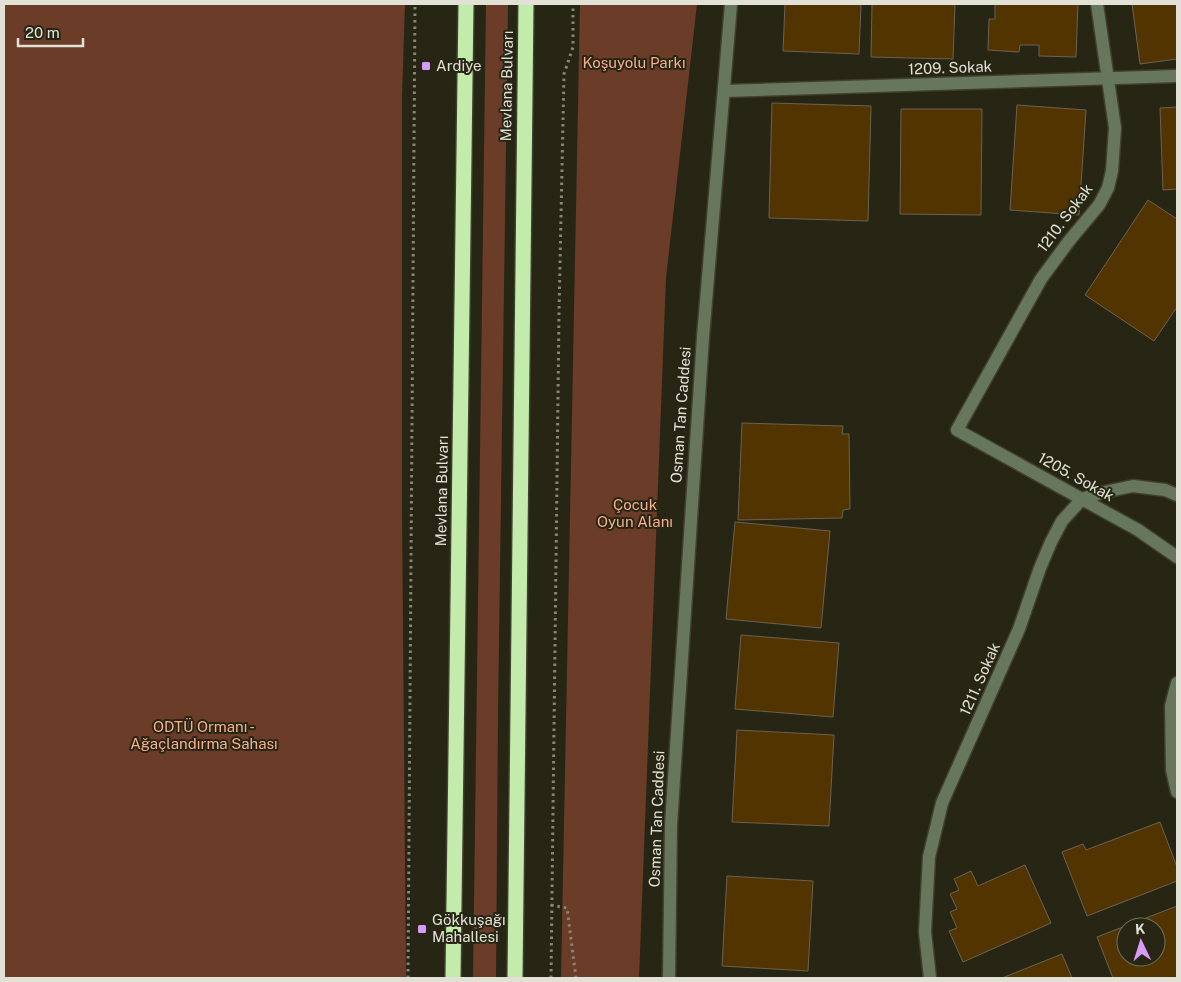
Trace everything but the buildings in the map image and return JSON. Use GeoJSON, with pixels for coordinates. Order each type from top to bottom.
{"type":"FeatureCollection","features":[{"type":"Feature","properties":{"kind":"highway","name":"Mevlana Bulvarı"},"geometry":{"type":"LineString","coordinates":[[453,978],[466,4]]}},
{"type":"Feature","properties":{"kind":"highway","name":"Mevlana Bulvarı"},"geometry":{"type":"LineString","coordinates":[[515,978],[526,4]]}},
{"type":"Feature","properties":{"kind":"street","name":"Osman Tan Caddesi"},"geometry":{"type":"LineString","coordinates":[[669,978],[673,805],[703,337],[732,4]]}},
{"type":"Feature","properties":{"kind":"street","name":"1210. Sokak"},"geometry":{"type":"LineString","coordinates":[[957,430],[1041,279],[1104,196],[1112,171],[1115,128],[1097,4]]}},
{"type":"Feature","properties":{"kind":"street","name":"1209. Sokak"},"geometry":{"type":"LineString","coordinates":[[724,91],[1177,76]]}},
{"type":"Feature","properties":{"kind":"street","name":"1205. Sokak"},"geometry":{"type":"LineString","coordinates":[[957,430],[1138,530],[1177,557]]}},
{"type":"Feature","properties":{"kind":"street"},"geometry":{"type":"LineString","coordinates":[[1082,499],[1133,486],[1165,490],[1177,495]]}},
{"type":"Feature","properties":{"kind":"street","name":"1211. Sokak"},"geometry":{"type":"LineString","coordinates":[[930,978],[925,932],[929,857],[942,803],[1020,629],[1040,568],[1051,542],[1062,521],[1082,499]]}},
{"type":"Feature","properties":{"kind":"street"},"geometry":{"type":"LineString","coordinates":[[1177,683],[1172,706],[1172,770],[1177,792]]}},
{"type":"Feature","properties":{"kind":"path"},"geometry":{"type":"LineString","coordinates":[[408,978],[416,4]]}},
{"type":"Feature","properties":{"kind":"path"},"geometry":{"type":"LineString","coordinates":[[551,978],[559,312],[564,74],[572,47],[573,4]]}},
{"type":"Feature","properties":{"kind":"path"},"geometry":{"type":"LineString","coordinates":[[551,906],[567,908],[576,978]]}},
{"type":"Feature","properties":{"kind":"green space","name":"ODTÜ Ormanı - Ağaçlandırma Sahası"},"geometry":{"type":"Polygon","coordinates":[[[4,4],[405,4],[402,96],[402,513],[406,978],[4,978],[4,4]]]}},
{"type":"Feature","properties":{"kind":"green space"},"geometry":{"type":"Polygon","coordinates":[[[486,4],[508,4],[496,978],[473,978],[486,4]]]}},
{"type":"Feature","properties":{"kind":"green space","name":"Koşuyolu Parkı"},"geometry":{"type":"Polygon","coordinates":[[[580,4],[697,4],[666,278],[639,978],[561,978],[580,4]]]}},
{"type":"Feature","properties":{"kind":"place","name":"Ardiye"},"geometry":{"type":"Point","coordinates":[426,66]}},
{"type":"Feature","properties":{"kind":"place","name":"Gökkuşağı Mahallesi"},"geometry":{"type":"Point","coordinates":[422,929]}},
{"type":"Feature","properties":{"kind":"park label","name":"Çocuk Oyun Alanı"},"geometry":{"type":"Point","coordinates":[635,514]}}]}
